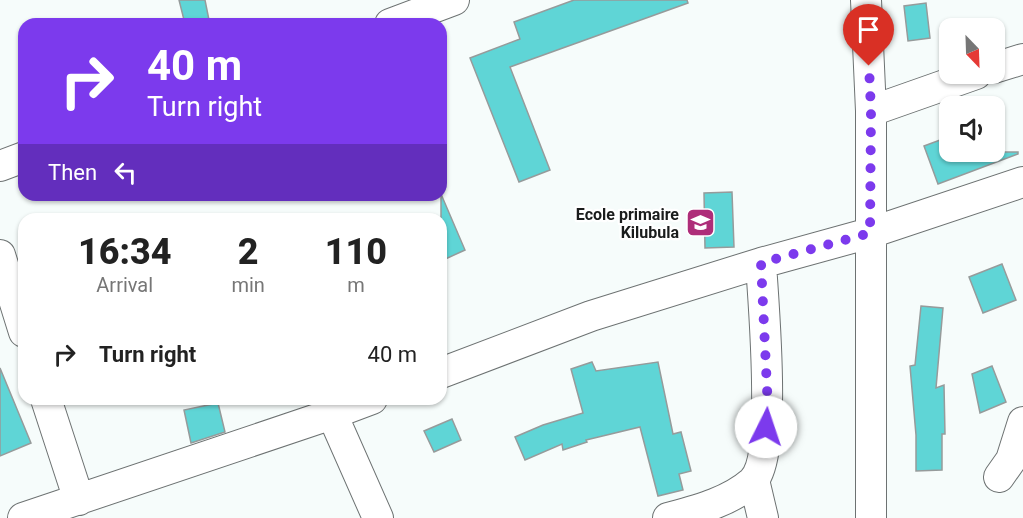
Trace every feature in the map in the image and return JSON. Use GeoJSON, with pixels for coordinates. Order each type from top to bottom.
{"type":"FeatureCollection","features":[{"type":"Feature","properties":{"kind":"street"},"geometry":{"type":"LineString","coordinates":[[406,18],[454,0]]}},
{"type":"Feature","properties":{"kind":"street"},"geometry":{"type":"LineString","coordinates":[[866,0],[871,111],[871,518]]}},
{"type":"Feature","properties":{"kind":"street"},"geometry":{"type":"LineString","coordinates":[[1005,65],[1023,59]]}},
{"type":"Feature","properties":{"kind":"street"},"geometry":{"type":"LineString","coordinates":[[871,111],[948,84]]}},
{"type":"Feature","properties":{"kind":"street"},"geometry":{"type":"LineString","coordinates":[[0,166],[18,159]]}},
{"type":"Feature","properties":{"kind":"street"},"geometry":{"type":"LineString","coordinates":[[447,371],[591,316],[761,263],[870,233],[1023,182]]}},
{"type":"Feature","properties":{"kind":"street"},"geometry":{"type":"LineString","coordinates":[[0,255],[18,313]]}},
{"type":"Feature","properties":{"kind":"street"},"geometry":{"type":"LineString","coordinates":[[668,518],[708,506],[735,494],[754,480],[761,461],[768,409],[761,263]]}},
{"type":"Feature","properties":{"kind":"street"},"geometry":{"type":"LineString","coordinates":[[48,405],[79,500]]}},
{"type":"Feature","properties":{"kind":"street"},"geometry":{"type":"LineString","coordinates":[[23,518],[356,405]]}},
{"type":"Feature","properties":{"kind":"street"},"geometry":{"type":"LineString","coordinates":[[332,414],[378,518]]}},
{"type":"Feature","properties":{"kind":"street"},"geometry":{"type":"LineString","coordinates":[[999,477],[1011,460],[1023,422]]}},
{"type":"Feature","properties":{"kind":"street"},"geometry":{"type":"LineString","coordinates":[[754,480],[763,518]]}},
{"type":"Feature","properties":{"kind":"building"},"geometry":{"type":"Polygon","coordinates":[[[179,0],[205,0],[209,18],[184,18],[179,0]]]}},
{"type":"Feature","properties":{"kind":"building"},"geometry":{"type":"Polygon","coordinates":[[[574,0],[687,0],[688,3],[510,67],[550,170],[519,182],[470,58],[520,39],[514,22],[574,0]]]}},
{"type":"Feature","properties":{"kind":"building"},"geometry":{"type":"Polygon","coordinates":[[[926,3],[930,38],[908,41],[904,6],[926,3]]]}},
{"type":"Feature","properties":{"kind":"building"},"geometry":{"type":"Polygon","coordinates":[[[939,140],[939,162],[997,162],[938,184],[924,146],[939,140]]]}},
{"type":"Feature","properties":{"kind":"building"},"geometry":{"type":"Polygon","coordinates":[[[1005,152],[1018,152],[1005,159],[1005,152]]]}},
{"type":"Feature","properties":{"kind":"building"},"geometry":{"type":"Polygon","coordinates":[[[732,192],[734,247],[705,248],[704,193],[732,192]]]}},
{"type":"Feature","properties":{"kind":"building"},"geometry":{"type":"Polygon","coordinates":[[[441,201],[444,201],[465,250],[447,258],[447,213],[441,213],[441,201]]]}},
{"type":"Feature","properties":{"kind":"building"},"geometry":{"type":"Polygon","coordinates":[[[1002,264],[1016,300],[983,313],[969,277],[1002,264]]]}},
{"type":"Feature","properties":{"kind":"building"},"geometry":{"type":"Polygon","coordinates":[[[921,306],[943,308],[936,388],[944,385],[945,434],[942,434],[942,470],[916,471],[916,435],[910,366],[915,365],[921,306]]]}},
{"type":"Feature","properties":{"kind":"building"},"geometry":{"type":"Polygon","coordinates":[[[592,362],[596,371],[658,362],[673,434],[681,432],[691,471],[679,474],[683,490],[658,496],[640,427],[586,440],[587,442],[563,450],[562,444],[525,460],[515,437],[543,425],[583,413],[571,369],[592,362]]]}},
{"type":"Feature","properties":{"kind":"building"},"geometry":{"type":"Polygon","coordinates":[[[992,366],[1006,402],[980,413],[972,374],[992,366]]]}},
{"type":"Feature","properties":{"kind":"building"},"geometry":{"type":"Polygon","coordinates":[[[0,368],[31,443],[0,456],[0,368]]]}},
{"type":"Feature","properties":{"kind":"building"},"geometry":{"type":"Polygon","coordinates":[[[218,405],[225,432],[191,443],[184,410],[218,405]]]}},
{"type":"Feature","properties":{"kind":"building"},"geometry":{"type":"Polygon","coordinates":[[[452,419],[461,440],[434,452],[424,431],[452,419]]]}},
{"type":"Feature","properties":{"kind":"place","name":"Ecole primaire Kilubula"},"geometry":{"type":"Point","coordinates":[700,223]}},
{"type":"Feature","properties":{"kind":"route"},"geometry":{"type":"LineString","coordinates":[[766,427],[768,409],[761,263],[870,233],[869,66]]}}]}
